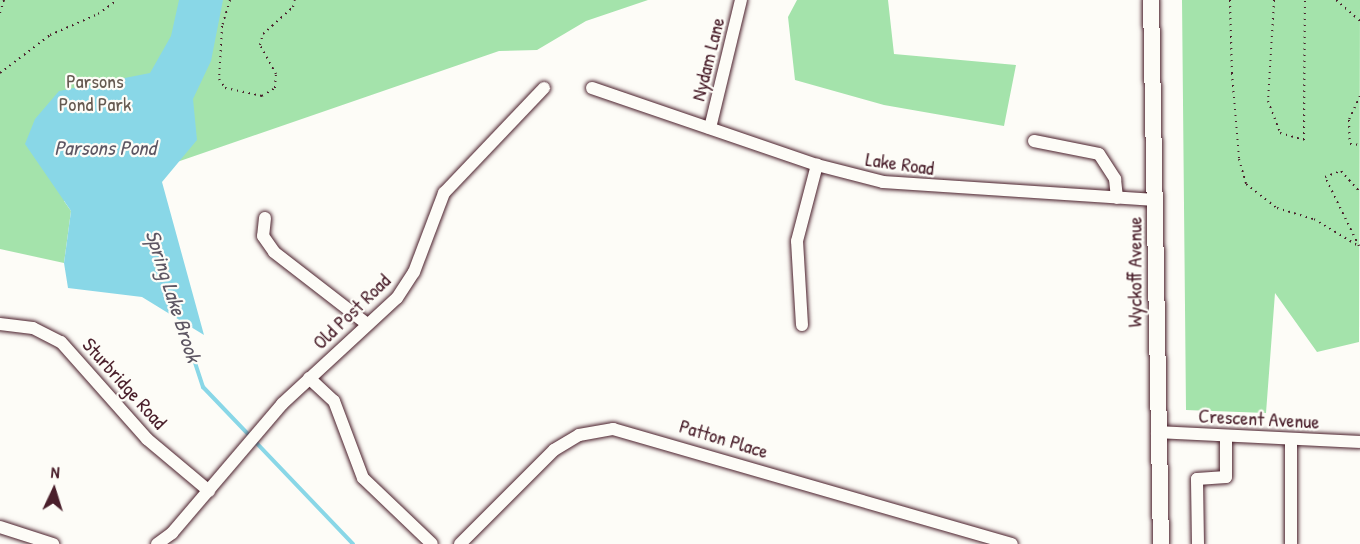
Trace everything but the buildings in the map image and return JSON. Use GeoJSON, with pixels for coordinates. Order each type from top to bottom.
{"type":"FeatureCollection","features":[{"type":"Feature","properties":{"kind":"main road","name":"Wyckoff Avenue"},"geometry":{"type":"LineString","coordinates":[[1151,0],[1156,432],[1161,544]]}},
{"type":"Feature","properties":{"kind":"street","name":"Nydam Lane"},"geometry":{"type":"LineString","coordinates":[[710,128],[741,0]]}},
{"type":"Feature","properties":{"kind":"street","name":"Old Post Road"},"geometry":{"type":"LineString","coordinates":[[157,544],[209,491],[268,419],[407,285],[437,208],[453,179],[544,88]]}},
{"type":"Feature","properties":{"kind":"street","name":"Lake Road"},"geometry":{"type":"LineString","coordinates":[[592,88],[817,165],[883,182],[923,187],[1155,200]]}},
{"type":"Feature","properties":{"kind":"street"},"geometry":{"type":"LineString","coordinates":[[1034,141],[1099,154],[1115,178],[1117,198]]}},
{"type":"Feature","properties":{"kind":"street"},"geometry":{"type":"LineString","coordinates":[[802,326],[797,241],[817,165]]}},
{"type":"Feature","properties":{"kind":"street"},"geometry":{"type":"LineString","coordinates":[[265,218],[263,236],[274,252],[367,324]]}},
{"type":"Feature","properties":{"kind":"street","name":"Sturbridge Road"},"geometry":{"type":"LineString","coordinates":[[0,324],[33,328],[61,342],[147,439],[209,491]]}},
{"type":"Feature","properties":{"kind":"street"},"geometry":{"type":"LineString","coordinates":[[309,378],[334,401],[363,478],[432,544]]}},
{"type":"Feature","properties":{"kind":"street","name":"Patton Place"},"geometry":{"type":"LineString","coordinates":[[460,544],[554,450],[579,435],[613,429],[1012,544]]}},
{"type":"Feature","properties":{"kind":"street","name":"Crescent Avenue"},"geometry":{"type":"LineString","coordinates":[[1156,432],[1360,442]]}},
{"type":"Feature","properties":{"kind":"street"},"geometry":{"type":"LineString","coordinates":[[1198,544],[1197,479],[1226,477],[1226,436]]}},
{"type":"Feature","properties":{"kind":"street"},"geometry":{"type":"LineString","coordinates":[[1291,439],[1291,544]]}},
{"type":"Feature","properties":{"kind":"street"},"geometry":{"type":"LineString","coordinates":[[0,527],[53,544]]}},
{"type":"Feature","properties":{"kind":"path"},"geometry":{"type":"LineString","coordinates":[[0,13],[4,0]]}},
{"type":"Feature","properties":{"kind":"path"},"geometry":{"type":"LineString","coordinates":[[0,73],[50,34],[98,14],[117,0]]}},
{"type":"Feature","properties":{"kind":"path"},"geometry":{"type":"LineString","coordinates":[[230,0],[222,26],[219,79],[225,88],[262,96],[276,88],[276,74],[260,45],[263,34],[293,7],[295,0]]}},
{"type":"Feature","properties":{"kind":"path"},"geometry":{"type":"LineString","coordinates":[[1230,0],[1232,73],[1239,159],[1246,184],[1277,208],[1314,219],[1359,247]]}},
{"type":"Feature","properties":{"kind":"path"},"geometry":{"type":"LineString","coordinates":[[1274,0],[1268,101],[1280,133],[1304,140],[1305,0]]}},
{"type":"Feature","properties":{"kind":"path"},"geometry":{"type":"LineString","coordinates":[[1336,0],[1360,21]]}},
{"type":"Feature","properties":{"kind":"path"},"geometry":{"type":"LineString","coordinates":[[1360,96],[1348,120],[1350,144],[1360,145]]}},
{"type":"Feature","properties":{"kind":"path"},"geometry":{"type":"LineString","coordinates":[[1359,247],[1325,177],[1341,171],[1360,192]]}},
{"type":"Feature","properties":{"kind":"green space","name":"Parsons Pond Park"},"geometry":{"type":"Polygon","coordinates":[[[0,0],[648,0],[586,21],[537,50],[499,51],[64,201],[71,211],[64,263],[0,249],[0,0]]]}},
{"type":"Feature","properties":{"kind":"green space"},"geometry":{"type":"Polygon","coordinates":[[[797,0],[888,0],[894,54],[1016,65],[1004,126],[884,105],[795,80],[788,17],[797,0]]]}},
{"type":"Feature","properties":{"kind":"green space"},"geometry":{"type":"Polygon","coordinates":[[[1182,0],[1360,0],[1359,342],[1317,352],[1275,293],[1266,413],[1186,410],[1182,0]]]}},
{"type":"Feature","properties":{"kind":"water","name":"Parsons Pond"},"geometry":{"type":"Polygon","coordinates":[[[179,0],[223,0],[211,61],[193,99],[197,140],[162,182],[204,335],[142,297],[68,288],[64,263],[71,211],[25,144],[35,119],[59,91],[150,73],[171,36],[179,0]]]}},
{"type":"Feature","properties":{"kind":"waterway","name":"Spring Lake Brook"},"geometry":{"type":"LineString","coordinates":[[180,317],[203,387],[353,544]]}}]}
